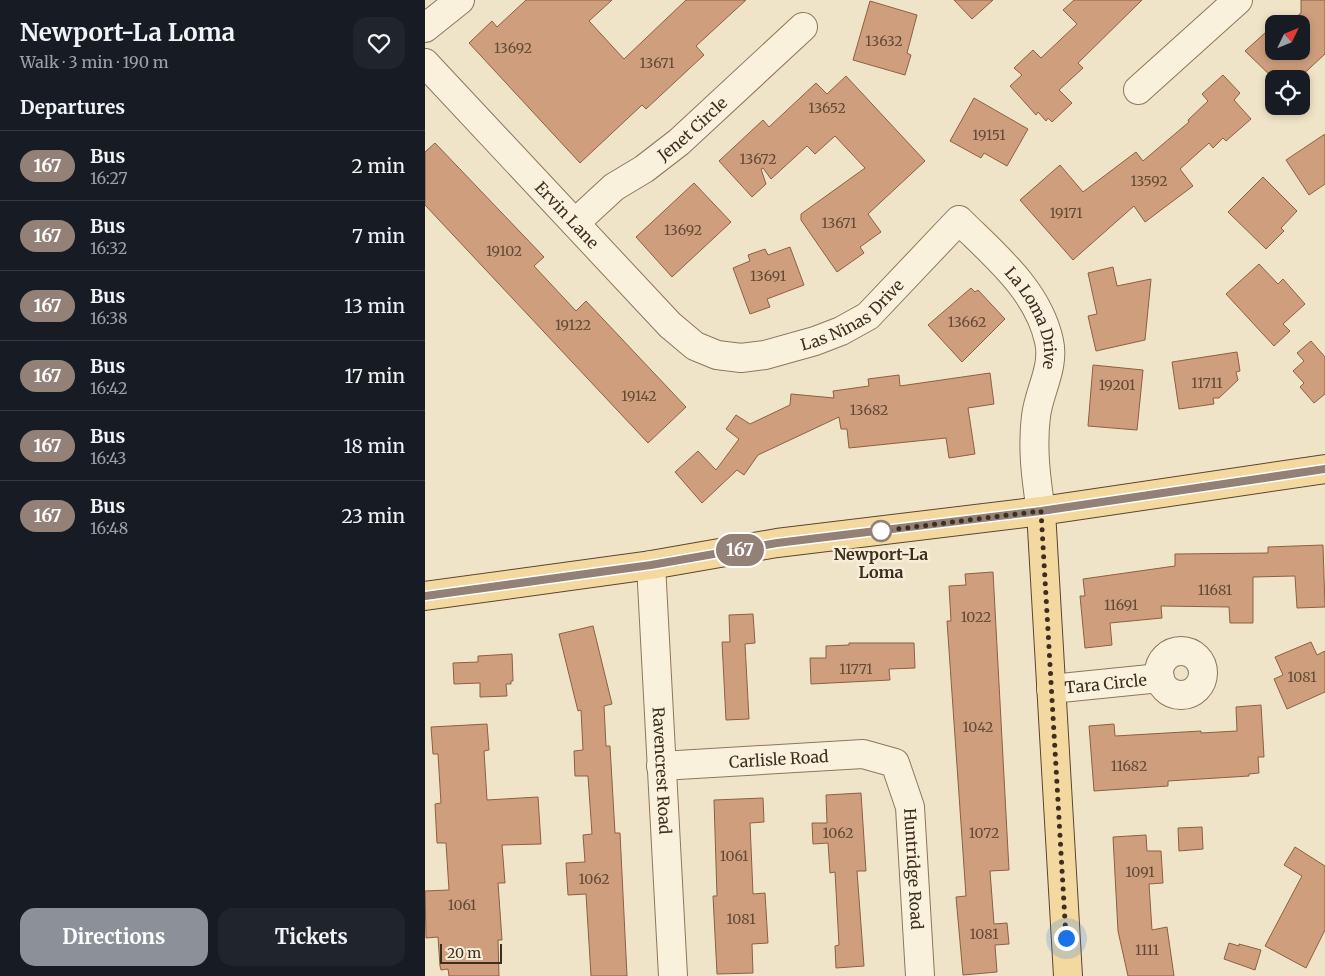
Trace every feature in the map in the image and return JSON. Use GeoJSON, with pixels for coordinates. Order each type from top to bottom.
{"type":"FeatureCollection","features":[{"type":"Feature","properties":{"kind":"main road"},"geometry":{"type":"LineString","coordinates":[[425,596],[651,565],[777,543],[1041,511],[1325,469]]}},
{"type":"Feature","properties":{"kind":"main road","name":"La Loma Drive"},"geometry":{"type":"LineString","coordinates":[[1041,511],[1068,976]]}},
{"type":"Feature","properties":{"kind":"street"},"geometry":{"type":"LineString","coordinates":[[425,28],[460,0]]}},
{"type":"Feature","properties":{"kind":"street"},"geometry":{"type":"LineString","coordinates":[[1138,90],[1238,0]]}},
{"type":"Feature","properties":{"kind":"street","name":"Jenet Circle"},"geometry":{"type":"LineString","coordinates":[[575,223],[614,187],[644,169],[679,142],[803,27]]}},
{"type":"Feature","properties":{"kind":"street","name":"Ervin Lane"},"geometry":{"type":"LineString","coordinates":[[425,63],[670,325],[695,346],[717,355]]}},
{"type":"Feature","properties":{"kind":"street","name":"Las Ninas Drive"},"geometry":{"type":"LineString","coordinates":[[717,355],[741,358],[765,354],[815,341],[841,331],[868,316],[959,220]]}},
{"type":"Feature","properties":{"kind":"street","name":"La Loma Drive"},"geometry":{"type":"LineString","coordinates":[[959,220],[1010,270],[1036,307],[1050,342],[1049,374],[1036,414],[1034,461],[1041,511]]}},
{"type":"Feature","properties":{"kind":"street","name":"Ravencrest Road"},"geometry":{"type":"LineString","coordinates":[[651,565],[673,976]]}},
{"type":"Feature","properties":{"kind":"street","name":"Tara Circle"},"geometry":{"type":"LineString","coordinates":[[1051,688],[1160,678]]}},
{"type":"Feature","properties":{"kind":"street","name":"Carlisle Road"},"geometry":{"type":"LineString","coordinates":[[661,766],[863,754],[895,763]]}},
{"type":"Feature","properties":{"kind":"street","name":"Huntridge Road"},"geometry":{"type":"LineString","coordinates":[[895,763],[910,807],[920,976]]}},
{"type":"Feature","properties":{"kind":"building"},"geometry":{"type":"Polygon","coordinates":[[[526,0],[612,0],[589,21],[624,59],[686,0],[746,0],[696,46],[704,55],[646,109],[642,105],[580,163],[469,43],[492,21],[497,27],[526,0]]]}},
{"type":"Feature","properties":{"kind":"building"},"geometry":{"type":"Polygon","coordinates":[[[954,0],[993,0],[972,19],[954,0]]]}},
{"type":"Feature","properties":{"kind":"building"},"geometry":{"type":"Polygon","coordinates":[[[1074,0],[1142,0],[1078,63],[1083,68],[1059,90],[1072,103],[1052,122],[1048,118],[1046,121],[1038,112],[1036,115],[1010,86],[1022,75],[1014,68],[1033,50],[1041,58],[1077,24],[1063,10],[1074,0]]]}},
{"type":"Feature","properties":{"kind":"building"},"geometry":{"type":"Polygon","coordinates":[[[1301,0],[1325,0],[1325,54],[1308,70],[1265,70],[1245,51],[1265,33],[1265,60],[1310,60],[1310,15],[1299,15],[1301,13],[1301,0]]]}},
{"type":"Feature","properties":{"kind":"building"},"geometry":{"type":"Polygon","coordinates":[[[870,1],[917,15],[907,53],[911,55],[905,75],[853,60],[870,1]]]}},
{"type":"Feature","properties":{"kind":"building"},"geometry":{"type":"Polygon","coordinates":[[[1223,75],[1240,93],[1234,100],[1251,119],[1226,141],[1223,138],[1213,148],[1209,143],[1180,169],[1193,186],[1145,222],[1134,206],[1073,260],[1020,200],[1060,165],[1083,192],[1136,152],[1143,161],[1189,122],[1188,120],[1208,101],[1202,94],[1223,75]]]}},
{"type":"Feature","properties":{"kind":"building"},"geometry":{"type":"Polygon","coordinates":[[[846,76],[925,161],[868,214],[881,232],[860,247],[864,253],[837,272],[801,220],[801,214],[865,168],[835,136],[815,154],[807,146],[771,179],[763,168],[761,169],[766,184],[752,197],[719,161],[763,120],[769,127],[816,83],[827,94],[846,76]]]}},
{"type":"Feature","properties":{"kind":"building"},"geometry":{"type":"Polygon","coordinates":[[[974,98],[1028,129],[1007,166],[984,153],[981,158],[950,141],[974,98]]]}},
{"type":"Feature","properties":{"kind":"building"},"geometry":{"type":"Polygon","coordinates":[[[1325,134],[1325,184],[1309,195],[1286,160],[1325,134]]]}},
{"type":"Feature","properties":{"kind":"building"},"geometry":{"type":"Polygon","coordinates":[[[435,143],[544,257],[534,266],[576,311],[586,301],[686,407],[648,443],[425,205],[425,152],[435,143]]]}},
{"type":"Feature","properties":{"kind":"building"},"geometry":{"type":"Polygon","coordinates":[[[1263,177],[1297,211],[1281,228],[1284,231],[1266,249],[1228,212],[1263,177]]]}},
{"type":"Feature","properties":{"kind":"building"},"geometry":{"type":"Polygon","coordinates":[[[694,183],[731,222],[672,277],[636,237],[694,183]]]}},
{"type":"Feature","properties":{"kind":"building"},"geometry":{"type":"Polygon","coordinates":[[[790,247],[804,285],[767,299],[770,307],[750,314],[733,268],[750,261],[748,255],[765,249],[768,255],[790,247]]]}},
{"type":"Feature","properties":{"kind":"building"},"geometry":{"type":"Polygon","coordinates":[[[1259,264],[1278,284],[1283,279],[1305,304],[1283,324],[1290,331],[1274,346],[1226,294],[1259,264]]]}},
{"type":"Feature","properties":{"kind":"building"},"geometry":{"type":"Polygon","coordinates":[[[1113,267],[1117,286],[1151,279],[1145,340],[1096,351],[1088,316],[1097,314],[1088,273],[1113,267]]]}},
{"type":"Feature","properties":{"kind":"building"},"geometry":{"type":"Polygon","coordinates":[[[971,288],[975,292],[978,290],[1005,319],[962,362],[928,325],[971,288]]]}},
{"type":"Feature","properties":{"kind":"building"},"geometry":{"type":"Polygon","coordinates":[[[1311,341],[1325,357],[1325,394],[1314,403],[1300,387],[1304,383],[1293,371],[1304,361],[1297,353],[1311,341]]]}},
{"type":"Feature","properties":{"kind":"building"},"geometry":{"type":"Polygon","coordinates":[[[1237,352],[1240,371],[1236,372],[1238,380],[1219,398],[1213,398],[1214,404],[1179,409],[1172,362],[1237,352]]]}},
{"type":"Feature","properties":{"kind":"building"},"geometry":{"type":"Polygon","coordinates":[[[1093,365],[1143,370],[1137,430],[1088,426],[1093,365]]]}},
{"type":"Feature","properties":{"kind":"building"},"geometry":{"type":"Polygon","coordinates":[[[990,373],[994,404],[968,408],[975,454],[949,458],[946,438],[849,448],[847,429],[841,429],[839,417],[758,455],[744,475],[737,470],[702,503],[675,472],[698,451],[716,470],[739,439],[726,429],[736,415],[750,424],[790,405],[791,394],[834,398],[833,391],[869,386],[868,379],[899,375],[900,386],[990,373]]]}},
{"type":"Feature","properties":{"kind":"building"},"geometry":{"type":"Polygon","coordinates":[[[1323,545],[1325,607],[1297,608],[1295,576],[1253,577],[1253,623],[1230,623],[1229,607],[1161,606],[1162,618],[1110,623],[1112,645],[1085,648],[1080,596],[1085,596],[1083,579],[1175,566],[1175,554],[1268,553],[1268,547],[1323,545]]]}},
{"type":"Feature","properties":{"kind":"building"},"geometry":{"type":"Polygon","coordinates":[[[993,572],[1009,870],[990,871],[994,924],[1007,923],[1009,944],[995,945],[997,972],[963,975],[956,897],[966,896],[947,621],[951,621],[949,586],[966,585],[965,574],[993,572]]]}},
{"type":"Feature","properties":{"kind":"building"},"geometry":{"type":"Polygon","coordinates":[[[753,614],[755,643],[745,644],[749,719],[726,720],[722,642],[730,642],[729,615],[753,614]]]}},
{"type":"Feature","properties":{"kind":"building"},"geometry":{"type":"Polygon","coordinates":[[[593,626],[612,704],[604,706],[606,746],[610,746],[615,833],[620,833],[627,976],[591,976],[586,894],[568,895],[566,863],[585,862],[583,835],[592,834],[588,776],[575,776],[574,751],[583,750],[581,710],[578,711],[559,634],[593,626]]]}},
{"type":"Feature","properties":{"kind":"building"},"geometry":{"type":"Polygon","coordinates":[[[1311,642],[1317,655],[1325,651],[1325,692],[1287,709],[1274,679],[1283,675],[1275,657],[1311,642]]]}},
{"type":"Feature","properties":{"kind":"building"},"geometry":{"type":"Polygon","coordinates":[[[849,643],[914,643],[915,668],[889,669],[890,680],[811,684],[810,658],[826,658],[826,646],[849,645],[849,643]]]}},
{"type":"Feature","properties":{"kind":"building"},"geometry":{"type":"Polygon","coordinates":[[[512,654],[513,681],[511,681],[511,684],[506,684],[507,696],[480,697],[480,683],[454,684],[453,663],[478,662],[478,656],[512,654]]]}},
{"type":"Feature","properties":{"kind":"building"},"geometry":{"type":"Polygon","coordinates":[[[1261,705],[1264,757],[1258,757],[1259,773],[1249,774],[1249,776],[1168,781],[1168,786],[1094,791],[1089,726],[1114,724],[1115,736],[1237,731],[1236,707],[1261,705]]]}},
{"type":"Feature","properties":{"kind":"building"},"geometry":{"type":"Polygon","coordinates":[[[487,724],[489,750],[484,751],[487,800],[538,797],[541,844],[502,845],[505,883],[498,883],[502,940],[498,940],[499,976],[449,976],[448,969],[441,970],[438,937],[426,938],[425,891],[449,890],[446,843],[437,843],[435,804],[441,803],[438,754],[433,754],[431,727],[487,724]]]}},
{"type":"Feature","properties":{"kind":"building"},"geometry":{"type":"Polygon","coordinates":[[[861,793],[866,871],[857,871],[864,966],[836,968],[835,946],[839,945],[835,872],[830,873],[828,843],[813,844],[812,823],[827,823],[826,795],[861,793]]]}},
{"type":"Feature","properties":{"kind":"building"},"geometry":{"type":"Polygon","coordinates":[[[763,798],[764,822],[750,823],[753,894],[765,893],[768,943],[752,944],[753,973],[717,974],[713,896],[717,896],[714,800],[763,798]]]}},
{"type":"Feature","properties":{"kind":"building"},"geometry":{"type":"Polygon","coordinates":[[[1202,827],[1203,849],[1179,851],[1178,828],[1202,827]]]}},
{"type":"Feature","properties":{"kind":"building"},"geometry":{"type":"Polygon","coordinates":[[[1146,835],[1147,851],[1161,851],[1163,883],[1149,884],[1152,930],[1167,927],[1174,976],[1128,976],[1118,931],[1113,837],[1146,835]]]}},
{"type":"Feature","properties":{"kind":"building"},"geometry":{"type":"Polygon","coordinates":[[[1295,847],[1325,866],[1325,930],[1306,968],[1265,946],[1302,876],[1284,865],[1295,847]]]}},
{"type":"Feature","properties":{"kind":"building"},"geometry":{"type":"Polygon","coordinates":[[[1229,943],[1261,950],[1255,970],[1224,959],[1229,943]]]}},
{"type":"Feature","properties":{"kind":"bus line","name":"167"},"geometry":{"type":"LineString","coordinates":[[425,596],[651,565],[777,543],[1041,511],[1325,469]]}},
{"type":"Feature","properties":{"kind":"place","name":"Newport-La Loma"},"geometry":{"type":"Point","coordinates":[881,531]}},
{"type":"Feature","properties":{"kind":"route"},"geometry":{"type":"LineString","coordinates":[[881,531],[1041,511],[1066,938]]}}]}
